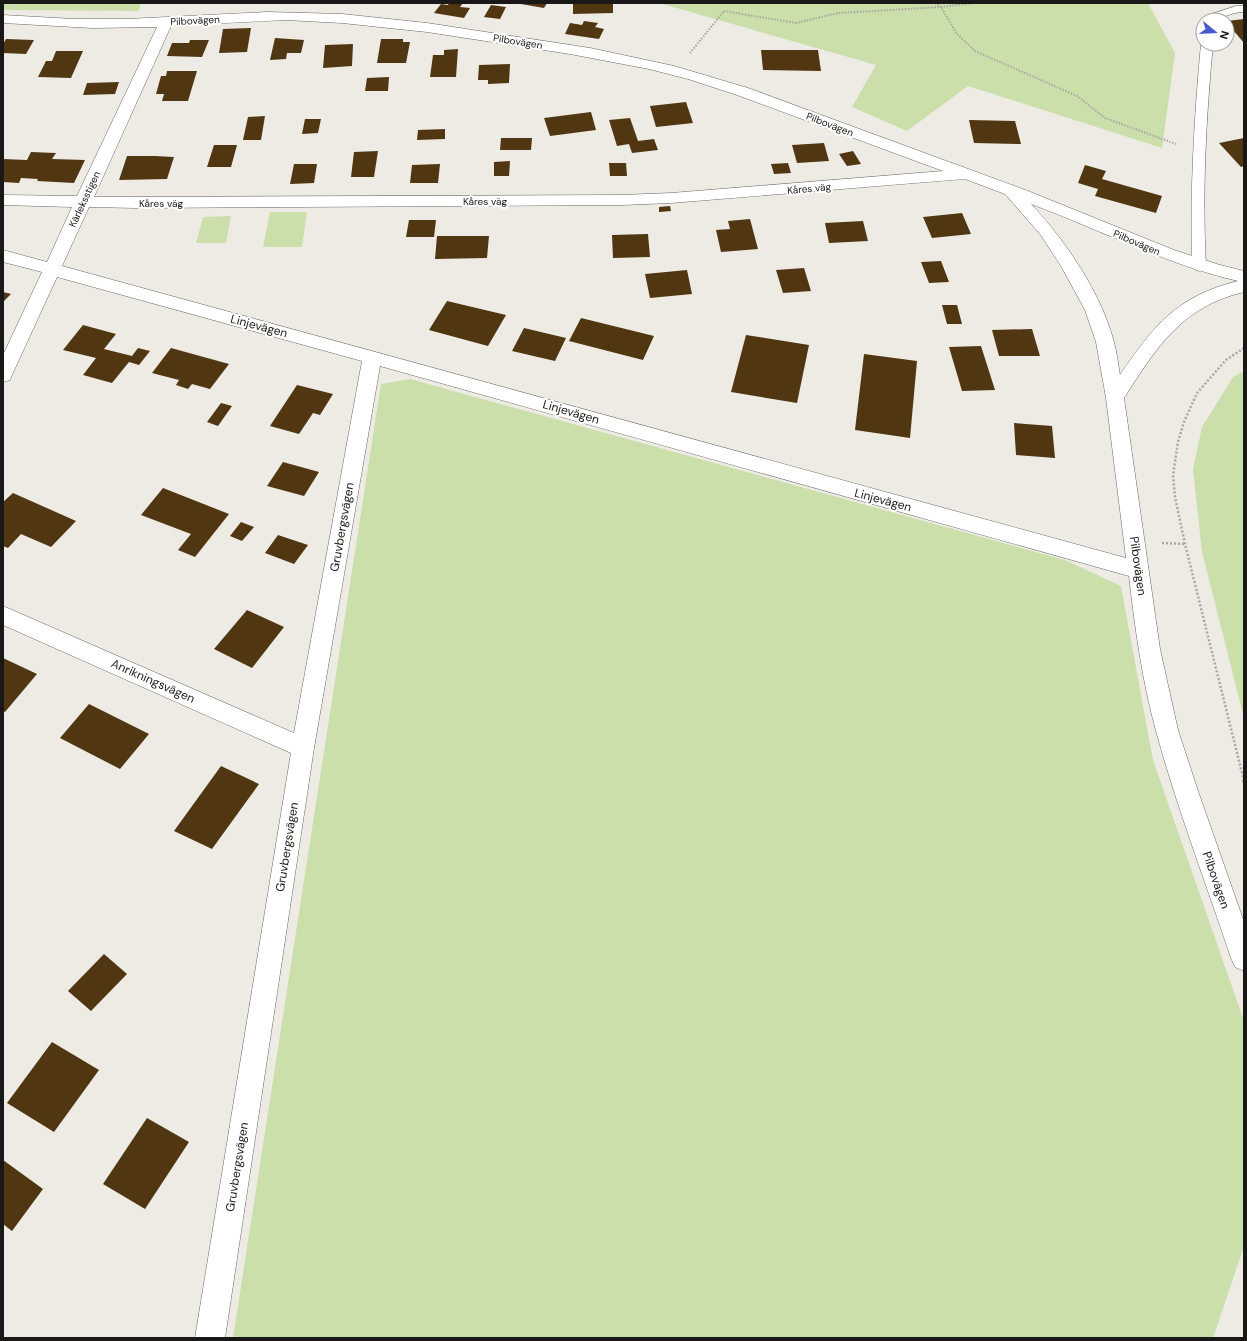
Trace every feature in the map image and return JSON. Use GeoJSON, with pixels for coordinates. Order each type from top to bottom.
{"type":"FeatureCollection","features":[{"type":"Feature","properties":{"kind":"street","name":"Pilbovägen"},"geometry":{"type":"LineString","coordinates":[[3,19],[63,22],[143,23],[282,16],[362,21],[468,33],[554,46],[622,59],[676,71],[760,98],[1043,203],[1169,256],[1199,266],[1244,277]]}},
{"type":"Feature","properties":{"kind":"street","name":"Kärleksstigen"},"geometry":{"type":"LineString","coordinates":[[3,375],[166,22]]}},
{"type":"Feature","properties":{"kind":"street","name":"Kåres väg"},"geometry":{"type":"LineString","coordinates":[[3,200],[144,203],[629,200],[734,194],[966,174]]}},
{"type":"Feature","properties":{"kind":"street","name":"Pilbovägen"},"geometry":{"type":"LineString","coordinates":[[1010,192],[1046,230],[1069,264],[1094,310],[1105,342],[1115,398],[1149,649],[1167,730],[1186,791],[1244,958]]}},
{"type":"Feature","properties":{"kind":"street","name":"Linjevägen"},"geometry":{"type":"LineString","coordinates":[[3,256],[1139,570]]}},
{"type":"Feature","properties":{"kind":"street"},"geometry":{"type":"LineString","coordinates":[[1115,398],[1148,347],[1189,306],[1205,297],[1231,288],[1244,286]]}},
{"type":"Feature","properties":{"kind":"street","name":"Gruvbergsvägen"},"geometry":{"type":"LineString","coordinates":[[210,1338],[303,748],[372,357]]}},
{"type":"Feature","properties":{"kind":"street","name":"Anrikningsvägen"},"geometry":{"type":"LineString","coordinates":[[3,615],[303,748]]}},
{"type":"Feature","properties":{"kind":"lane"},"geometry":{"type":"LineString","coordinates":[[1227,12],[1236,9],[1244,9]]}},
{"type":"Feature","properties":{"kind":"lane"},"geometry":{"type":"LineString","coordinates":[[1199,266],[1196,224],[1198,150],[1206,52]]}},
{"type":"Feature","properties":{"kind":"path"},"geometry":{"type":"LineString","coordinates":[[935,3],[941,7],[957,34],[975,51],[1077,96],[1105,118],[1198,150]]}},
{"type":"Feature","properties":{"kind":"path"},"geometry":{"type":"LineString","coordinates":[[676,71],[724,10],[796,23],[838,13],[941,7],[974,3]]}},
{"type":"Feature","properties":{"kind":"path"},"geometry":{"type":"LineString","coordinates":[[1244,348],[1226,360],[1197,393],[1184,422],[1178,442],[1173,475],[1185,544],[1244,782]]}},
{"type":"Feature","properties":{"kind":"green space"},"geometry":{"type":"Polygon","coordinates":[[[3,3],[141,3],[139,11],[3,10],[3,3]]]}},
{"type":"Feature","properties":{"kind":"green space"},"geometry":{"type":"Polygon","coordinates":[[[659,3],[1148,3],[1175,53],[1162,148],[968,86],[907,131],[852,107],[876,65],[659,3]]]}},
{"type":"Feature","properties":{"kind":"green space"},"geometry":{"type":"Polygon","coordinates":[[[270,212],[307,212],[302,247],[263,247],[270,212]]]}},
{"type":"Feature","properties":{"kind":"green space"},"geometry":{"type":"Polygon","coordinates":[[[231,216],[226,243],[196,243],[203,217],[231,216]]]}},
{"type":"Feature","properties":{"kind":"green space"},"geometry":{"type":"Polygon","coordinates":[[[1244,371],[1244,718],[1202,552],[1193,469],[1202,427],[1233,377],[1244,371]]]}},
{"type":"Feature","properties":{"kind":"green space"},"geometry":{"type":"Polygon","coordinates":[[[410,379],[1065,560],[1121,586],[1153,760],[1244,1021],[1244,1246],[1213,1338],[233,1338],[381,384],[410,379]]]}},
{"type":"Feature","properties":{"kind":"building"},"geometry":{"type":"Polygon","coordinates":[[[449,3],[463,3],[460,7],[470,8],[464,18],[434,13],[441,4],[448,5],[449,3]]]}},
{"type":"Feature","properties":{"kind":"building"},"geometry":{"type":"Polygon","coordinates":[[[515,3],[547,3],[544,8],[515,3]]]}},
{"type":"Feature","properties":{"kind":"building"},"geometry":{"type":"Polygon","coordinates":[[[573,3],[613,3],[613,13],[573,14],[573,3]]]}},
{"type":"Feature","properties":{"kind":"building"},"geometry":{"type":"Polygon","coordinates":[[[491,5],[506,7],[500,19],[484,17],[491,5]]]}},
{"type":"Feature","properties":{"kind":"building"},"geometry":{"type":"Polygon","coordinates":[[[1244,19],[1244,43],[1235,32],[1235,20],[1244,19]]]}},
{"type":"Feature","properties":{"kind":"building"},"geometry":{"type":"Polygon","coordinates":[[[584,21],[598,23],[595,27],[604,29],[599,39],[565,34],[570,23],[582,25],[584,21]]]}},
{"type":"Feature","properties":{"kind":"building"},"geometry":{"type":"Polygon","coordinates":[[[251,28],[247,52],[219,53],[223,29],[251,28]]]}},
{"type":"Feature","properties":{"kind":"building"},"geometry":{"type":"Polygon","coordinates":[[[275,38],[304,40],[301,53],[287,53],[286,59],[270,60],[275,38]]]}},
{"type":"Feature","properties":{"kind":"building"},"geometry":{"type":"Polygon","coordinates":[[[6,39],[34,40],[26,54],[3,53],[3,44],[6,39]]]}},
{"type":"Feature","properties":{"kind":"building"},"geometry":{"type":"Polygon","coordinates":[[[381,39],[403,39],[403,42],[410,42],[406,63],[377,63],[381,39]]]}},
{"type":"Feature","properties":{"kind":"building"},"geometry":{"type":"Polygon","coordinates":[[[190,40],[209,40],[202,57],[167,56],[172,43],[189,43],[190,40]]]}},
{"type":"Feature","properties":{"kind":"building"},"geometry":{"type":"Polygon","coordinates":[[[353,44],[352,66],[323,68],[325,45],[353,44]]]}},
{"type":"Feature","properties":{"kind":"building"},"geometry":{"type":"Polygon","coordinates":[[[458,49],[456,77],[430,77],[433,55],[444,55],[444,50],[458,49]]]}},
{"type":"Feature","properties":{"kind":"building"},"geometry":{"type":"Polygon","coordinates":[[[761,50],[818,50],[821,71],[763,70],[761,50]]]}},
{"type":"Feature","properties":{"kind":"building"},"geometry":{"type":"Polygon","coordinates":[[[56,51],[83,51],[71,78],[38,77],[46,61],[52,61],[56,51]]]}},
{"type":"Feature","properties":{"kind":"building"},"geometry":{"type":"Polygon","coordinates":[[[510,64],[509,83],[488,84],[488,80],[478,80],[479,65],[510,64]]]}},
{"type":"Feature","properties":{"kind":"building"},"geometry":{"type":"Polygon","coordinates":[[[167,71],[197,71],[188,101],[162,101],[164,94],[156,94],[161,76],[166,76],[167,71]]]}},
{"type":"Feature","properties":{"kind":"building"},"geometry":{"type":"Polygon","coordinates":[[[389,77],[388,91],[365,91],[367,78],[389,77]]]}},
{"type":"Feature","properties":{"kind":"building"},"geometry":{"type":"Polygon","coordinates":[[[119,82],[115,94],[83,95],[87,83],[119,82]]]}},
{"type":"Feature","properties":{"kind":"building"},"geometry":{"type":"Polygon","coordinates":[[[686,102],[693,123],[656,127],[650,106],[686,102]]]}},
{"type":"Feature","properties":{"kind":"building"},"geometry":{"type":"Polygon","coordinates":[[[591,112],[596,130],[550,136],[544,118],[591,112]]]}},
{"type":"Feature","properties":{"kind":"building"},"geometry":{"type":"Polygon","coordinates":[[[265,116],[261,140],[243,140],[248,117],[265,116]]]}},
{"type":"Feature","properties":{"kind":"building"},"geometry":{"type":"Polygon","coordinates":[[[630,118],[638,141],[654,139],[658,150],[632,153],[629,144],[617,146],[609,120],[630,118]]]}},
{"type":"Feature","properties":{"kind":"building"},"geometry":{"type":"Polygon","coordinates":[[[305,119],[321,119],[318,133],[302,134],[305,119]]]}},
{"type":"Feature","properties":{"kind":"building"},"geometry":{"type":"Polygon","coordinates":[[[969,120],[1015,121],[1021,144],[974,143],[969,120]]]}},
{"type":"Feature","properties":{"kind":"building"},"geometry":{"type":"Polygon","coordinates":[[[445,129],[445,139],[417,140],[418,130],[445,129]]]}},
{"type":"Feature","properties":{"kind":"building"},"geometry":{"type":"Polygon","coordinates":[[[501,138],[532,138],[531,150],[500,150],[501,138]]]}},
{"type":"Feature","properties":{"kind":"building"},"geometry":{"type":"Polygon","coordinates":[[[1244,138],[1244,166],[1241,167],[1219,143],[1244,138]]]}},
{"type":"Feature","properties":{"kind":"building"},"geometry":{"type":"Polygon","coordinates":[[[824,143],[829,161],[797,163],[792,145],[824,143]]]}},
{"type":"Feature","properties":{"kind":"building"},"geometry":{"type":"Polygon","coordinates":[[[214,145],[237,145],[231,167],[207,167],[214,145]]]}},
{"type":"Feature","properties":{"kind":"building"},"geometry":{"type":"Polygon","coordinates":[[[378,151],[374,177],[351,177],[354,152],[378,151]]]}},
{"type":"Feature","properties":{"kind":"building"},"geometry":{"type":"Polygon","coordinates":[[[853,151],[861,164],[847,166],[839,154],[853,151]]]}},
{"type":"Feature","properties":{"kind":"building"},"geometry":{"type":"Polygon","coordinates":[[[31,152],[56,153],[52,159],[85,160],[74,183],[37,181],[38,179],[21,178],[19,183],[3,182],[3,159],[27,160],[31,152]]]}},
{"type":"Feature","properties":{"kind":"building"},"geometry":{"type":"Polygon","coordinates":[[[127,156],[174,157],[167,179],[119,180],[127,156]]]}},
{"type":"Feature","properties":{"kind":"building"},"geometry":{"type":"Polygon","coordinates":[[[510,161],[509,176],[494,176],[494,162],[510,161]]]}},
{"type":"Feature","properties":{"kind":"building"},"geometry":{"type":"Polygon","coordinates":[[[609,163],[626,163],[627,176],[610,176],[609,163]]]}},
{"type":"Feature","properties":{"kind":"building"},"geometry":{"type":"Polygon","coordinates":[[[788,163],[791,173],[774,174],[771,164],[788,163]]]}},
{"type":"Feature","properties":{"kind":"building"},"geometry":{"type":"Polygon","coordinates":[[[294,164],[317,164],[314,183],[290,184],[294,164]]]}},
{"type":"Feature","properties":{"kind":"building"},"geometry":{"type":"Polygon","coordinates":[[[440,164],[438,183],[410,183],[412,165],[440,164]]]}},
{"type":"Feature","properties":{"kind":"building"},"geometry":{"type":"Polygon","coordinates":[[[1085,165],[1106,171],[1102,179],[1162,196],[1156,213],[1095,196],[1098,189],[1078,183],[1085,165]]]}},
{"type":"Feature","properties":{"kind":"building"},"geometry":{"type":"Polygon","coordinates":[[[670,206],[671,211],[659,212],[659,207],[670,206]]]}},
{"type":"Feature","properties":{"kind":"building"},"geometry":{"type":"Polygon","coordinates":[[[962,213],[971,234],[932,238],[923,217],[962,213]]]}},
{"type":"Feature","properties":{"kind":"building"},"geometry":{"type":"Polygon","coordinates":[[[750,219],[758,249],[721,252],[716,230],[730,229],[728,221],[750,219]]]}},
{"type":"Feature","properties":{"kind":"building"},"geometry":{"type":"Polygon","coordinates":[[[409,220],[436,220],[434,237],[406,237],[409,220]]]}},
{"type":"Feature","properties":{"kind":"building"},"geometry":{"type":"Polygon","coordinates":[[[863,221],[868,241],[829,243],[825,223],[863,221]]]}},
{"type":"Feature","properties":{"kind":"building"},"geometry":{"type":"Polygon","coordinates":[[[648,234],[650,257],[613,258],[612,235],[648,234]]]}},
{"type":"Feature","properties":{"kind":"building"},"geometry":{"type":"Polygon","coordinates":[[[437,236],[489,236],[487,258],[435,259],[437,236]]]}},
{"type":"Feature","properties":{"kind":"building"},"geometry":{"type":"Polygon","coordinates":[[[941,261],[949,282],[929,283],[921,262],[941,261]]]}},
{"type":"Feature","properties":{"kind":"building"},"geometry":{"type":"Polygon","coordinates":[[[804,268],[811,291],[783,293],[776,270],[804,268]]]}},
{"type":"Feature","properties":{"kind":"building"},"geometry":{"type":"Polygon","coordinates":[[[687,270],[692,294],[650,298],[645,274],[687,270]]]}},
{"type":"Feature","properties":{"kind":"building"},"geometry":{"type":"Polygon","coordinates":[[[3,292],[11,294],[3,302],[3,292]]]}},
{"type":"Feature","properties":{"kind":"building"},"geometry":{"type":"Polygon","coordinates":[[[447,301],[506,315],[488,346],[429,330],[447,301]]]}},
{"type":"Feature","properties":{"kind":"building"},"geometry":{"type":"Polygon","coordinates":[[[942,305],[957,305],[962,324],[947,324],[942,305]]]}},
{"type":"Feature","properties":{"kind":"building"},"geometry":{"type":"Polygon","coordinates":[[[581,318],[654,336],[643,360],[569,341],[581,318]]]}},
{"type":"Feature","properties":{"kind":"building"},"geometry":{"type":"Polygon","coordinates":[[[83,325],[116,334],[104,349],[132,356],[138,348],[150,351],[139,365],[129,362],[112,383],[83,375],[96,358],[63,350],[83,325]]]}},
{"type":"Feature","properties":{"kind":"building"},"geometry":{"type":"Polygon","coordinates":[[[524,328],[566,338],[555,361],[512,351],[524,328]]]}},
{"type":"Feature","properties":{"kind":"building"},"geometry":{"type":"Polygon","coordinates":[[[1032,329],[1040,356],[999,356],[992,330],[1032,329]]]}},
{"type":"Feature","properties":{"kind":"building"},"geometry":{"type":"Polygon","coordinates":[[[746,335],[809,345],[797,403],[731,392],[746,335]]]}},
{"type":"Feature","properties":{"kind":"building"},"geometry":{"type":"Polygon","coordinates":[[[981,346],[995,390],[962,391],[949,347],[981,346]]]}},
{"type":"Feature","properties":{"kind":"building"},"geometry":{"type":"Polygon","coordinates":[[[171,348],[229,364],[210,389],[192,384],[188,389],[176,385],[179,380],[152,373],[171,348]]]}},
{"type":"Feature","properties":{"kind":"building"},"geometry":{"type":"Polygon","coordinates":[[[864,354],[917,361],[910,438],[855,430],[864,354]]]}},
{"type":"Feature","properties":{"kind":"building"},"geometry":{"type":"Polygon","coordinates":[[[297,385],[333,394],[320,415],[313,413],[299,434],[270,426],[297,385]]]}},
{"type":"Feature","properties":{"kind":"building"},"geometry":{"type":"Polygon","coordinates":[[[221,403],[232,406],[218,426],[207,422],[221,403]]]}},
{"type":"Feature","properties":{"kind":"building"},"geometry":{"type":"Polygon","coordinates":[[[1014,423],[1052,426],[1055,458],[1016,455],[1014,423]]]}},
{"type":"Feature","properties":{"kind":"building"},"geometry":{"type":"Polygon","coordinates":[[[283,462],[319,472],[304,496],[267,486],[283,462]]]}},
{"type":"Feature","properties":{"kind":"building"},"geometry":{"type":"Polygon","coordinates":[[[163,488],[229,514],[195,557],[178,550],[191,534],[141,515],[163,488]]]}},
{"type":"Feature","properties":{"kind":"building"},"geometry":{"type":"Polygon","coordinates":[[[13,493],[76,521],[51,547],[21,534],[8,548],[3,546],[3,502],[13,493]]]}},
{"type":"Feature","properties":{"kind":"building"},"geometry":{"type":"Polygon","coordinates":[[[241,522],[254,527],[242,541],[230,536],[241,522]]]}},
{"type":"Feature","properties":{"kind":"building"},"geometry":{"type":"Polygon","coordinates":[[[278,535],[308,545],[294,564],[265,553],[278,535]]]}},
{"type":"Feature","properties":{"kind":"building"},"geometry":{"type":"Polygon","coordinates":[[[247,610],[284,627],[252,668],[214,649],[247,610]]]}},
{"type":"Feature","properties":{"kind":"building"},"geometry":{"type":"Polygon","coordinates":[[[3,658],[37,674],[5,712],[3,711],[3,658]]]}},
{"type":"Feature","properties":{"kind":"building"},"geometry":{"type":"Polygon","coordinates":[[[89,704],[149,734],[120,769],[60,738],[89,704]]]}},
{"type":"Feature","properties":{"kind":"building"},"geometry":{"type":"Polygon","coordinates":[[[221,766],[259,784],[212,849],[174,831],[221,766]]]}},
{"type":"Feature","properties":{"kind":"building"},"geometry":{"type":"Polygon","coordinates":[[[104,954],[127,974],[91,1011],[68,991],[104,954]]]}},
{"type":"Feature","properties":{"kind":"building"},"geometry":{"type":"Polygon","coordinates":[[[52,1042],[99,1070],[54,1132],[7,1103],[52,1042]]]}},
{"type":"Feature","properties":{"kind":"building"},"geometry":{"type":"Polygon","coordinates":[[[147,1118],[189,1142],[145,1209],[103,1184],[147,1118]]]}},
{"type":"Feature","properties":{"kind":"building"},"geometry":{"type":"Polygon","coordinates":[[[3,1160],[43,1189],[12,1231],[3,1224],[3,1160]]]}}]}
